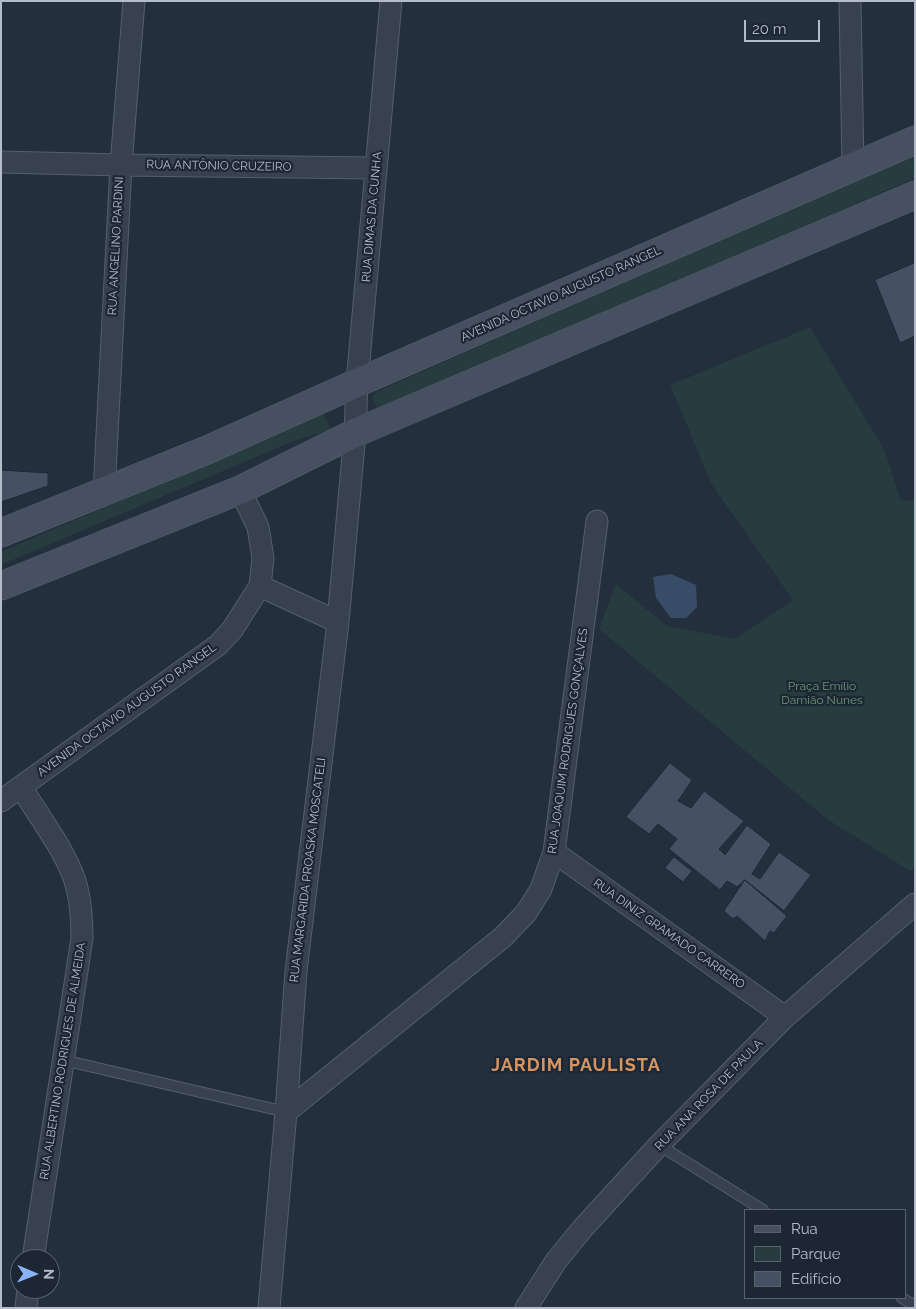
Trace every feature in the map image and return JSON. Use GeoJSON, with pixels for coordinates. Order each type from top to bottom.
{"type":"FeatureCollection","features":[{"type":"Feature","properties":{"kind":"main road","name":"AVENIDA OCTAVIO AUGUSTO RANGEL"},"geometry":{"type":"LineString","coordinates":[[1,533],[207,450],[915,140]]}},
{"type":"Feature","properties":{"kind":"main road"},"geometry":{"type":"LineString","coordinates":[[1,586],[240,490],[355,433],[915,195]]}},
{"type":"Feature","properties":{"kind":"street","name":"RUA ANGELINO PARDINI"},"geometry":{"type":"LineString","coordinates":[[104,492],[120,165],[134,1]]}},
{"type":"Feature","properties":{"kind":"street","name":"RUA DIMAS DA CUNHA"},"geometry":{"type":"LineString","coordinates":[[355,433],[357,383],[391,1]]}},
{"type":"Feature","properties":{"kind":"street"},"geometry":{"type":"LineString","coordinates":[[850,1],[853,166]]}},
{"type":"Feature","properties":{"kind":"street","name":"RUA ANTÔNIO CRUZEIRO"},"geometry":{"type":"LineString","coordinates":[[1,162],[376,168]]}},
{"type":"Feature","properties":{"kind":"street","name":"RUA MARGARIDA PROASKA MOSCATELI"},"geometry":{"type":"LineString","coordinates":[[269,1308],[296,971],[338,622],[355,433]]}},
{"type":"Feature","properties":{"kind":"street"},"geometry":{"type":"LineString","coordinates":[[240,490],[258,527],[263,558],[260,586],[338,622]]}},
{"type":"Feature","properties":{"kind":"street","name":"RUA JOAQUIM RODRIGUES GONÇALVES"},"geometry":{"type":"LineString","coordinates":[[286,1112],[503,937],[526,913],[541,889],[554,852],[596,521]]}},
{"type":"Feature","properties":{"kind":"street","name":"AVENIDA OCTAVIO AUGUSTO RANGEL"},"geometry":{"type":"LineString","coordinates":[[1,801],[218,645],[232,630],[260,586]]}},
{"type":"Feature","properties":{"kind":"street","name":"RUA ALBERTINO RODRIGUES DE ALMEIDA"},"geometry":{"type":"LineString","coordinates":[[21,787],[69,865],[77,887],[82,938],[35,1249]]}},
{"type":"Feature","properties":{"kind":"street","name":"RUA DINIZ GRAMADO CARRERO"},"geometry":{"type":"LineString","coordinates":[[554,852],[785,1017]]}},
{"type":"Feature","properties":{"kind":"street","name":"RUA ANA ROSA DE PAULA"},"geometry":{"type":"LineString","coordinates":[[526,1308],[556,1261],[583,1228],[659,1146],[785,1017],[915,904]]}},
{"type":"Feature","properties":{"kind":"lane"},"geometry":{"type":"LineString","coordinates":[[64,1060],[286,1112]]}},
{"type":"Feature","properties":{"kind":"lane"},"geometry":{"type":"LineString","coordinates":[[659,1146],[760,1209]]}},
{"type":"Feature","properties":{"kind":"lane"},"geometry":{"type":"LineString","coordinates":[[904,1299],[915,1306]]}},
{"type":"Feature","properties":{"kind":"green space"},"geometry":{"type":"Polygon","coordinates":[[[915,154],[915,178],[384,409],[376,407],[372,397],[376,392],[915,154]]]}},
{"type":"Feature","properties":{"kind":"green space","name":"Praça Emílio Damião Nunes"},"geometry":{"type":"Polygon","coordinates":[[[810,327],[885,451],[901,501],[915,500],[915,868],[910,871],[827,819],[599,629],[616,584],[667,626],[735,639],[793,600],[712,485],[670,385],[810,327]]]}},
{"type":"Feature","properties":{"kind":"green space"},"geometry":{"type":"Polygon","coordinates":[[[323,413],[331,430],[296,440],[1,565],[1,552],[323,413]]]}},
{"type":"Feature","properties":{"kind":"water"},"geometry":{"type":"Polygon","coordinates":[[[671,574],[696,585],[697,607],[686,618],[671,618],[656,598],[653,577],[671,574]]]}},
{"type":"Feature","properties":{"kind":"building"},"geometry":{"type":"Polygon","coordinates":[[[915,263],[915,336],[900,343],[875,280],[915,263]]]}},
{"type":"Feature","properties":{"kind":"building"},"geometry":{"type":"Polygon","coordinates":[[[1,470],[48,473],[48,486],[1,502],[1,470]]]}},
{"type":"Feature","properties":{"kind":"building"},"geometry":{"type":"Polygon","coordinates":[[[670,763],[692,780],[678,801],[691,808],[704,791],[744,821],[719,849],[725,855],[747,825],[771,844],[752,874],[760,879],[779,852],[811,875],[784,911],[745,880],[737,887],[727,881],[720,890],[669,849],[677,839],[658,824],[649,834],[626,817],[670,763]]]}},
{"type":"Feature","properties":{"kind":"building"},"geometry":{"type":"Polygon","coordinates":[[[674,857],[692,871],[683,882],[665,868],[674,857]]]}},
{"type":"Feature","properties":{"kind":"building"},"geometry":{"type":"Polygon","coordinates":[[[745,880],[787,916],[774,933],[770,931],[765,941],[737,916],[733,919],[724,911],[745,880]]]}},
{"type":"Feature","properties":{"kind":"district","name":"JARDIM PAULISTA"},"geometry":{"type":"Point","coordinates":[576,1066]}}]}
